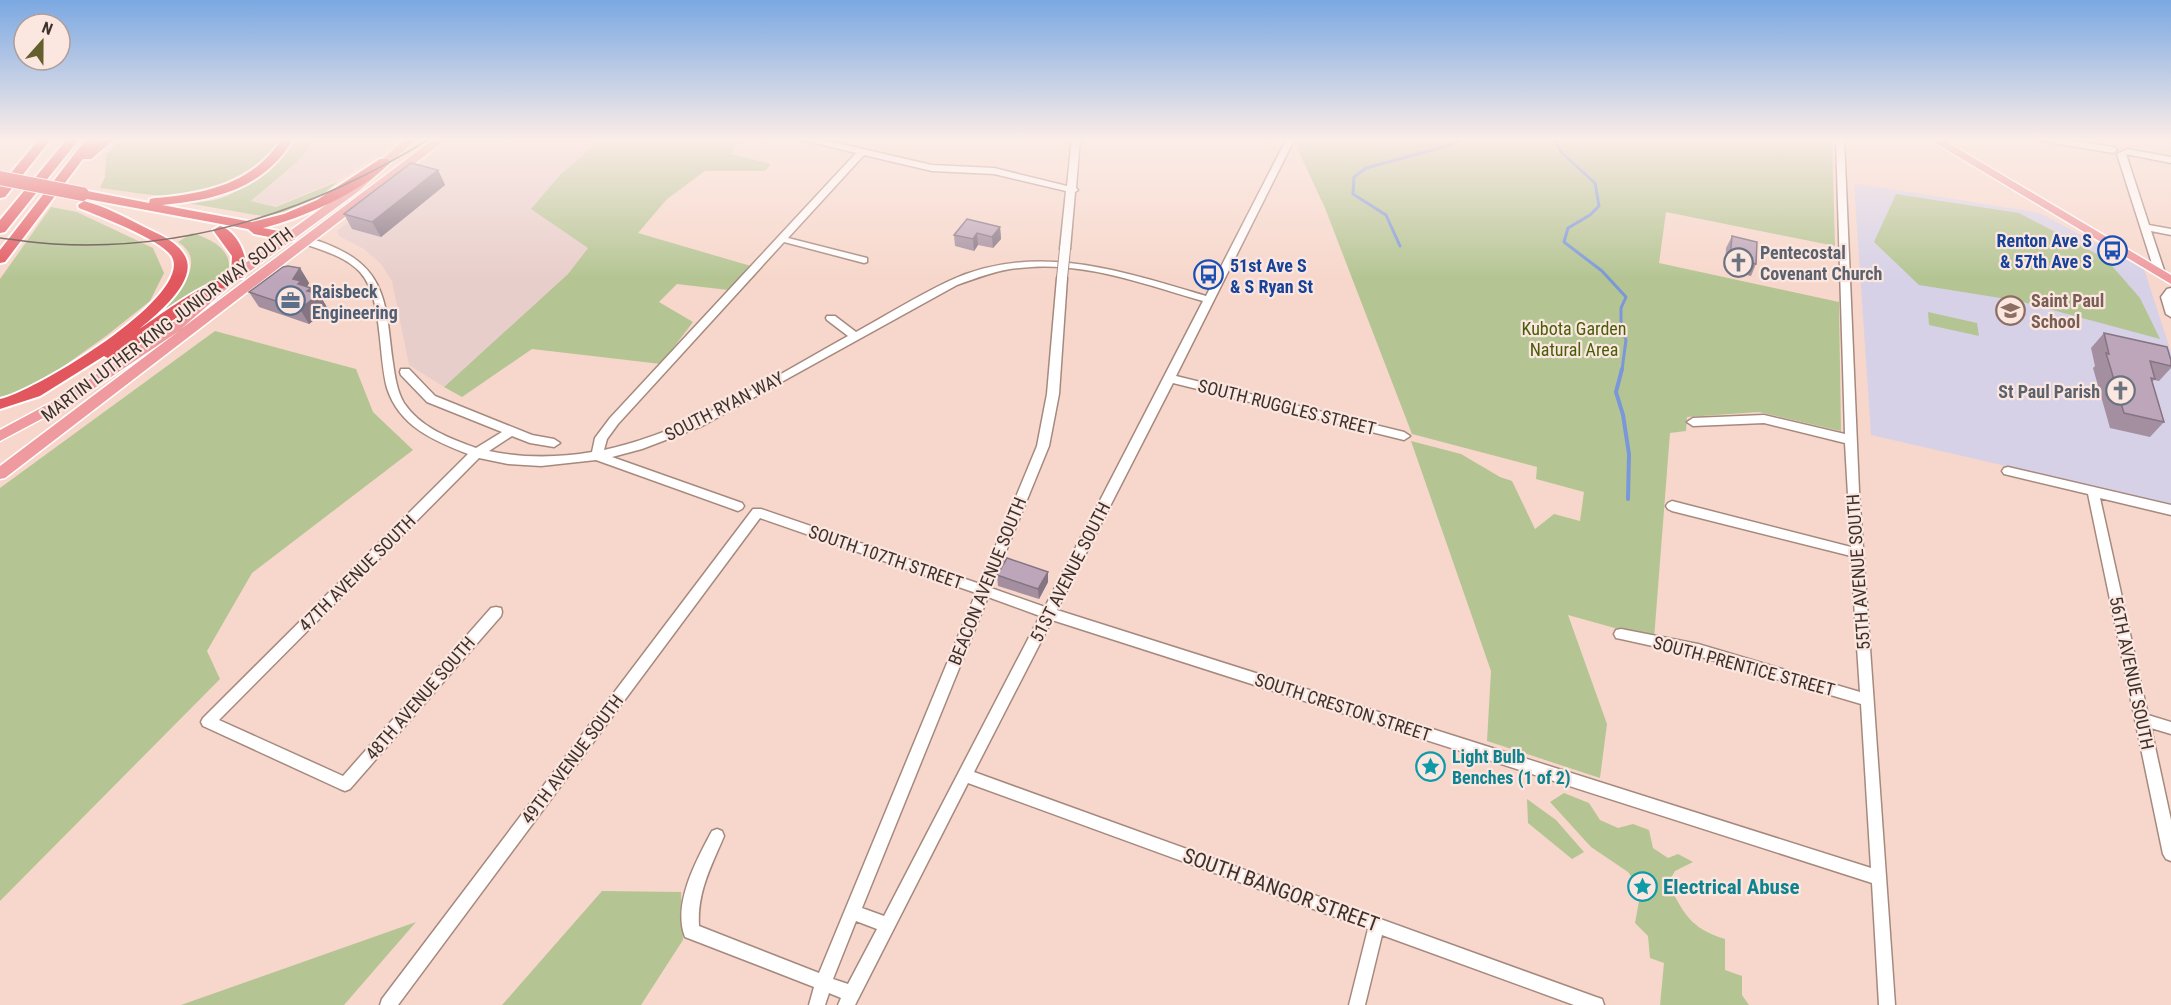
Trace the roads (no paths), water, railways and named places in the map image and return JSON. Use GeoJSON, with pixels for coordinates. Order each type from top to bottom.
{"type":"FeatureCollection","features":[{"type":"Feature","properties":{"kind":"highway"},"geometry":{"type":"LineString","coordinates":[[0,404],[35,392],[76,367],[161,302],[178,277],[181,261],[168,246],[81,201],[24,185]]}},
{"type":"Feature","properties":{"kind":"highway"},"geometry":{"type":"LineString","coordinates":[[0,229],[36,185]]}},
{"type":"Feature","properties":{"kind":"highway"},"geometry":{"type":"LineString","coordinates":[[0,259],[58,185]]}},
{"type":"Feature","properties":{"kind":"highway"},"geometry":{"type":"LineString","coordinates":[[34,216],[61,185]]}},
{"type":"Feature","properties":{"kind":"highway"},"geometry":{"type":"LineString","coordinates":[[81,201],[104,198],[151,202],[179,200],[234,185]]}},
{"type":"Feature","properties":{"kind":"highway"},"geometry":{"type":"LineString","coordinates":[[0,188],[81,201],[245,234],[309,210],[353,185]]}},
{"type":"Feature","properties":{"kind":"highway"},"geometry":{"type":"LineString","coordinates":[[104,198],[289,237]]}},
{"type":"Feature","properties":{"kind":"highway"},"geometry":{"type":"LineString","coordinates":[[0,411],[28,403],[67,383],[199,296],[232,278],[241,266],[238,252],[220,230]]}},
{"type":"Feature","properties":{"kind":"main road","name":"MARTIN LUTHER KING JUNIOR WAY SOUTH"},"geometry":{"type":"LineString","coordinates":[[0,436],[72,397],[176,327],[232,278],[359,185]]}},
{"type":"Feature","properties":{"kind":"main road","name":"MARTIN LUTHER KING JUNIOR WAY SOUTH"},"geometry":{"type":"LineString","coordinates":[[0,474],[380,185]]}},
{"type":"Feature","properties":{"kind":"main road"},"geometry":{"type":"LineString","coordinates":[[2012,185],[2171,280]]}},
{"type":"Feature","properties":{"kind":"main road"},"geometry":{"type":"LineString","coordinates":[[289,237],[305,242]]}},
{"type":"Feature","properties":{"kind":"street"},"geometry":{"type":"LineString","coordinates":[[738,506],[597,456],[601,438],[614,421],[832,185]]}},
{"type":"Feature","properties":{"kind":"street"},"geometry":{"type":"LineString","coordinates":[[1051,185],[1073,190]]}},
{"type":"Feature","properties":{"kind":"street","name":"BEACON AVENUE SOUTH"},"geometry":{"type":"LineString","coordinates":[[817,1005],[852,912],[1043,446],[1053,394],[1062,278],[1073,185]]}},
{"type":"Feature","properties":{"kind":"street","name":"51ST AVENUE SOUTH"},"geometry":{"type":"LineString","coordinates":[[849,1000],[1268,185]]}},
{"type":"Feature","properties":{"kind":"street","name":"55TH AVENUE SOUTH"},"geometry":{"type":"LineString","coordinates":[[1842,185],[1857,553],[1887,1005]]}},
{"type":"Feature","properties":{"kind":"street"},"geometry":{"type":"LineString","coordinates":[[2132,185],[2160,273]]}},
{"type":"Feature","properties":{"kind":"street"},"geometry":{"type":"LineString","coordinates":[[2146,227],[2171,232]]}},
{"type":"Feature","properties":{"kind":"street"},"geometry":{"type":"LineString","coordinates":[[783,239],[864,260]]}},
{"type":"Feature","properties":{"kind":"street","name":"SOUTH RYAN WAY"},"geometry":{"type":"LineString","coordinates":[[305,242],[346,255],[370,277],[377,293],[391,387],[404,411],[426,431],[476,454],[503,459],[535,461],[597,456],[669,437],[959,279],[994,268],[1021,263],[1052,262],[1085,266],[1210,300]]}},
{"type":"Feature","properties":{"kind":"street"},"geometry":{"type":"LineString","coordinates":[[2171,291],[2166,297],[2171,314]]}},
{"type":"Feature","properties":{"kind":"street"},"geometry":{"type":"LineString","coordinates":[[831,318],[855,336]]}},
{"type":"Feature","properties":{"kind":"street"},"geometry":{"type":"LineString","coordinates":[[405,372],[431,399],[530,439],[554,443]]}},
{"type":"Feature","properties":{"kind":"street","name":"SOUTH RUGGLES STREET"},"geometry":{"type":"LineString","coordinates":[[1170,378],[1404,436]]}},
{"type":"Feature","properties":{"kind":"street"},"geometry":{"type":"LineString","coordinates":[[1693,422],[1764,419],[1851,440]]}},
{"type":"Feature","properties":{"kind":"street","name":"47TH AVENUE SOUTH"},"geometry":{"type":"LineString","coordinates":[[345,784],[208,722],[476,454],[512,432]]}},
{"type":"Feature","properties":{"kind":"street"},"geometry":{"type":"LineString","coordinates":[[2007,471],[2171,510]]}},
{"type":"Feature","properties":{"kind":"street","name":"56TH AVENUE SOUTH"},"geometry":{"type":"LineString","coordinates":[[2093,492],[2171,854]]}},
{"type":"Feature","properties":{"kind":"street"},"geometry":{"type":"LineString","coordinates":[[1672,506],[1857,553]]}},
{"type":"Feature","properties":{"kind":"street","name":"SOUTH 107TH STREET"},"geometry":{"type":"LineString","coordinates":[[757,512],[1048,613]]}},
{"type":"Feature","properties":{"kind":"street","name":"49TH AVENUE SOUTH"},"geometry":{"type":"LineString","coordinates":[[388,1005],[757,512]]}},
{"type":"Feature","properties":{"kind":"street","name":"48TH AVENUE SOUTH"},"geometry":{"type":"LineString","coordinates":[[345,784],[496,612]]}},
{"type":"Feature","properties":{"kind":"street","name":"SOUTH CRESTON STREET"},"geometry":{"type":"LineString","coordinates":[[1048,613],[1878,877]]}},
{"type":"Feature","properties":{"kind":"street","name":"SOUTH PRENTICE STREET"},"geometry":{"type":"LineString","coordinates":[[1621,634],[1698,650],[1866,700]]}},
{"type":"Feature","properties":{"kind":"street"},"geometry":{"type":"LineString","coordinates":[[2143,720],[2171,728]]}},
{"type":"Feature","properties":{"kind":"street","name":"SOUTH BANGOR STREET"},"geometry":{"type":"LineString","coordinates":[[965,775],[1596,1005]]}},
{"type":"Feature","properties":{"kind":"street"},"geometry":{"type":"LineString","coordinates":[[717,836],[694,882],[690,902],[691,931],[823,984],[849,1000]]}},
{"type":"Feature","properties":{"kind":"street"},"geometry":{"type":"LineString","coordinates":[[852,912],[887,925]]}},
{"type":"Feature","properties":{"kind":"street"},"geometry":{"type":"LineString","coordinates":[[1357,1005],[1377,925]]}},
{"type":"Feature","properties":{"kind":"waterway"},"geometry":{"type":"LineString","coordinates":[[1354,185],[1353,194],[1386,215],[1400,246]]}},
{"type":"Feature","properties":{"kind":"waterway"},"geometry":{"type":"LineString","coordinates":[[1595,185],[1599,206],[1590,215],[1568,228],[1564,242],[1602,271],[1626,297],[1621,308],[1621,329],[1626,340],[1622,370]]}},
{"type":"Feature","properties":{"kind":"waterway"},"geometry":{"type":"LineString","coordinates":[[1622,369],[1616,392],[1623,415],[1629,454],[1628,499]]}},
{"type":"Feature","properties":{"kind":"tram line"},"geometry":{"type":"LineString","coordinates":[[0,238],[54,244],[105,245],[154,241],[251,220],[344,185]]}},
{"type":"Feature","properties":{"kind":"place","name":"Renton Ave S & 57th Ave S"},"geometry":{"type":"Point","coordinates":[2113,250]}},
{"type":"Feature","properties":{"kind":"place","name":"Pentecostal Covenant Church"},"geometry":{"type":"Point","coordinates":[1739,262]}},
{"type":"Feature","properties":{"kind":"place","name":"51st Ave S & S Ryan St"},"geometry":{"type":"Point","coordinates":[1209,275]}},
{"type":"Feature","properties":{"kind":"place","name":"Raisbeck Engineering"},"geometry":{"type":"Point","coordinates":[291,301]}},
{"type":"Feature","properties":{"kind":"place","name":"Saint Paul School"},"geometry":{"type":"Point","coordinates":[2010,310]}},
{"type":"Feature","properties":{"kind":"place","name":"St Paul Parish"},"geometry":{"type":"Point","coordinates":[2121,391]}},
{"type":"Feature","properties":{"kind":"place","name":"Light Bulb Benches (1 of 2)"},"geometry":{"type":"Point","coordinates":[1431,766]}},
{"type":"Feature","properties":{"kind":"place","name":"Electrical Abuse"},"geometry":{"type":"Point","coordinates":[1642,887]}},
{"type":"Feature","properties":{"kind":"park label","name":"Kubota Garden Natural Area"},"geometry":{"type":"Point","coordinates":[1574,338]}}]}
